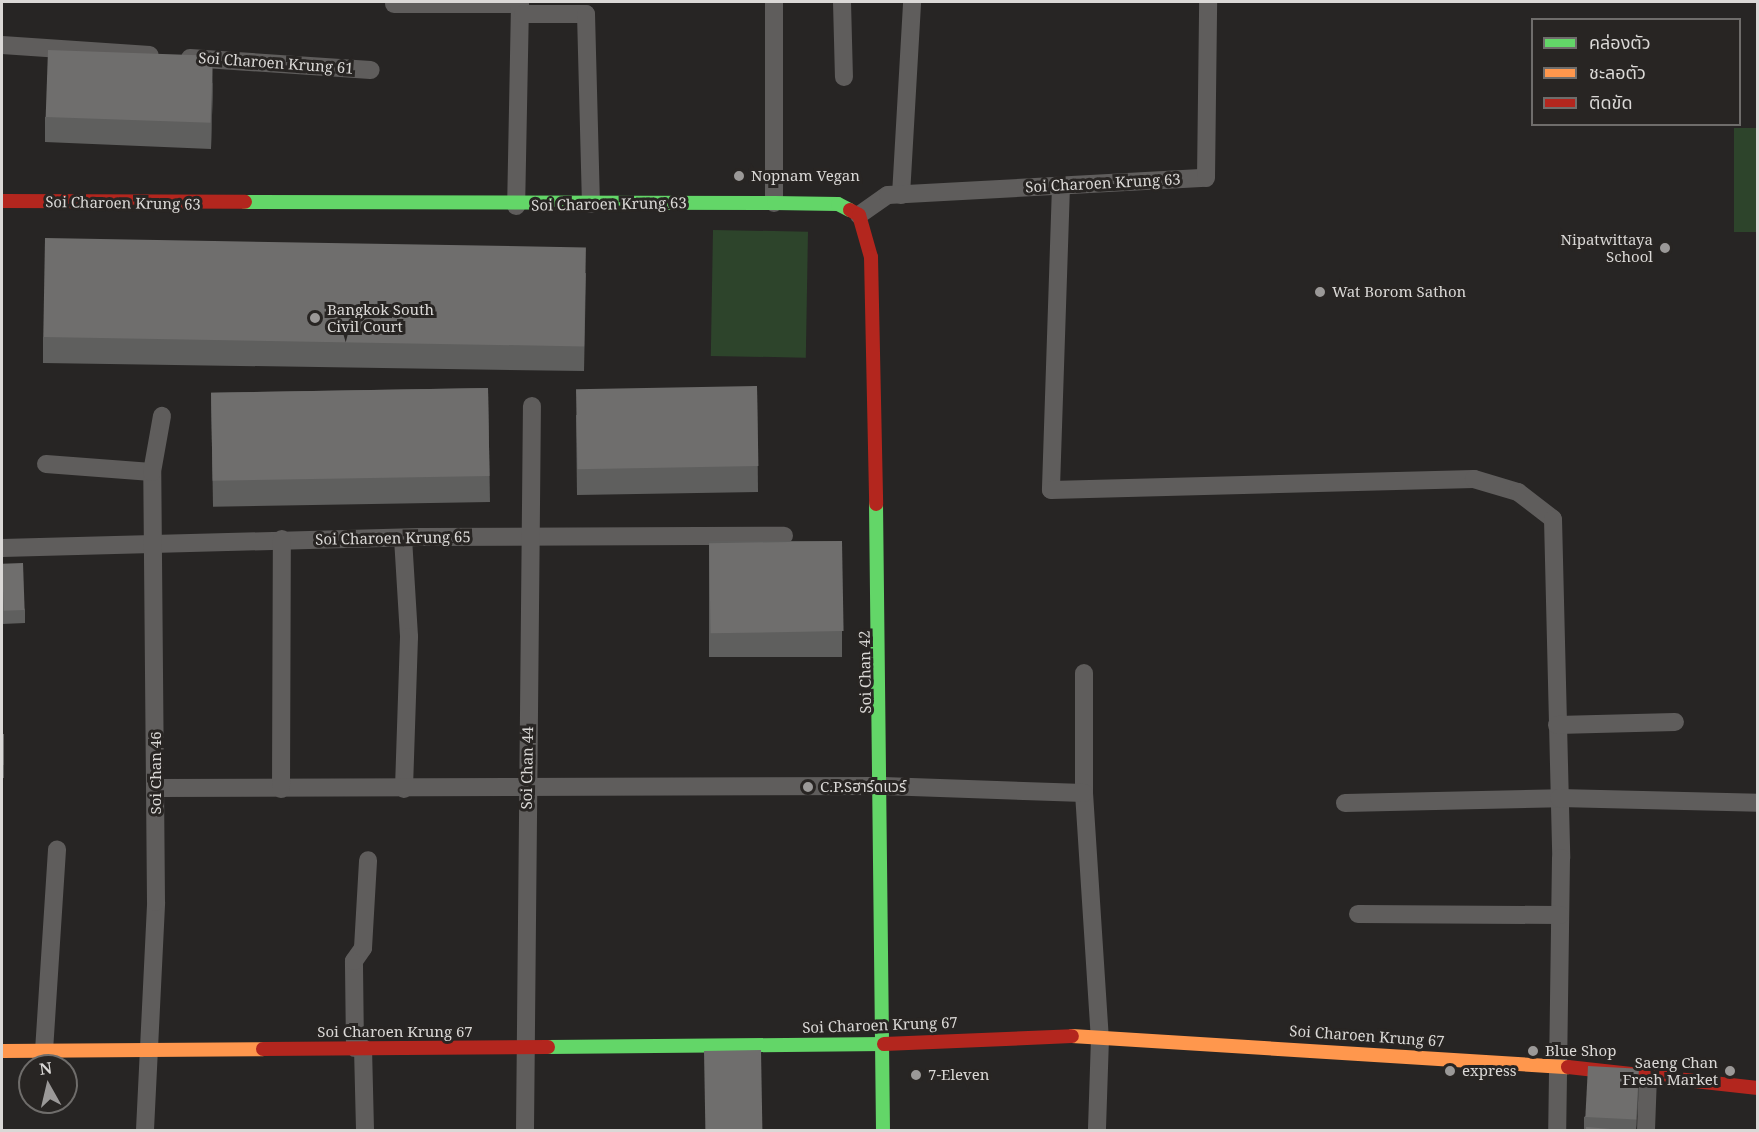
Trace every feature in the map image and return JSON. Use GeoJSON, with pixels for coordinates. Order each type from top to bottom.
{"type":"FeatureCollection","features":[{"type":"Feature","properties":{"kind":"street"},"geometry":{"type":"LineString","coordinates":[[774,2],[774,202]]}},
{"type":"Feature","properties":{"kind":"street"},"geometry":{"type":"LineString","coordinates":[[842,2],[844,76]]}},
{"type":"Feature","properties":{"kind":"street"},"geometry":{"type":"LineString","coordinates":[[901,195],[912,2]]}},
{"type":"Feature","properties":{"kind":"street","name":"Soi Charoen Krung 63"},"geometry":{"type":"LineString","coordinates":[[2,201],[516,206],[774,202],[838,204],[859,215],[888,195],[1206,178],[1208,2]]}},
{"type":"Feature","properties":{"kind":"street"},"geometry":{"type":"LineString","coordinates":[[394,4],[520,4],[523,14],[516,206]]}},
{"type":"Feature","properties":{"kind":"street"},"geometry":{"type":"LineString","coordinates":[[523,14],[586,14],[591,204]]}},
{"type":"Feature","properties":{"kind":"street","name":"Soi Charoen Krung 61"},"geometry":{"type":"LineString","coordinates":[[2,45],[371,70]]}},
{"type":"Feature","properties":{"kind":"street"},"geometry":{"type":"LineString","coordinates":[[1061,186],[1051,490],[1474,479],[1518,492],[1546,511],[1557,534],[1560,915],[1557,1131]]}},
{"type":"Feature","properties":{"kind":"street","name":"Soi Chan 42"},"geometry":{"type":"LineString","coordinates":[[859,215],[871,257],[883,786],[883,1131]]}},
{"type":"Feature","properties":{"kind":"street","name":"Soi Chan 44"},"geometry":{"type":"LineString","coordinates":[[525,1131],[528,1048],[525,789],[532,406]]}},
{"type":"Feature","properties":{"kind":"street","name":"Soi Chan 46"},"geometry":{"type":"LineString","coordinates":[[145,1131],[150,1051],[156,788],[155,545],[152,472],[162,416]]}},
{"type":"Feature","properties":{"kind":"street"},"geometry":{"type":"LineString","coordinates":[[46,464],[152,472]]}},
{"type":"Feature","properties":{"kind":"street","name":"Soi Charoen Krung 65"},"geometry":{"type":"LineString","coordinates":[[2,548],[155,545],[282,539],[784,536]]}},
{"type":"Feature","properties":{"kind":"street"},"geometry":{"type":"LineString","coordinates":[[403,538],[410,637],[405,789]]}},
{"type":"Feature","properties":{"kind":"street"},"geometry":{"type":"LineString","coordinates":[[281,789],[282,539]]}},
{"type":"Feature","properties":{"kind":"street"},"geometry":{"type":"LineString","coordinates":[[1084,673],[1084,793],[1100,1038],[1097,1131]]}},
{"type":"Feature","properties":{"kind":"street"},"geometry":{"type":"LineString","coordinates":[[1557,724],[1675,722]]}},
{"type":"Feature","properties":{"kind":"street"},"geometry":{"type":"LineString","coordinates":[[156,788],[525,789],[883,786],[1084,793]]}},
{"type":"Feature","properties":{"kind":"street"},"geometry":{"type":"LineString","coordinates":[[1345,803],[1559,798],[1758,803]]}},
{"type":"Feature","properties":{"kind":"street"},"geometry":{"type":"LineString","coordinates":[[44,1051],[57,849]]}},
{"type":"Feature","properties":{"kind":"street"},"geometry":{"type":"LineString","coordinates":[[365,1131],[354,961],[363,948],[368,860]]}},
{"type":"Feature","properties":{"kind":"street"},"geometry":{"type":"LineString","coordinates":[[1359,914],[1560,915]]}},
{"type":"Feature","properties":{"kind":"street","name":"Soi Charoen Krung 67"},"geometry":{"type":"LineString","coordinates":[[2,1051],[882,1044],[1100,1038],[1557,1066],[1758,1088]]}},
{"type":"Feature","properties":{"kind":"street"},"geometry":{"type":"LineString","coordinates":[[1646,1131],[1648,1076]]}},
{"type":"Feature","properties":{"kind":"green space"},"geometry":{"type":"Polygon","coordinates":[[[1734,128],[1757,128],[1757,232],[1734,232],[1734,128]]]}},
{"type":"Feature","properties":{"kind":"green space"},"geometry":{"type":"Polygon","coordinates":[[[713,230],[808,232],[806,358],[711,356],[713,230]]]}},
{"type":"Feature","properties":{"kind":"building"},"geometry":{"type":"Polygon","coordinates":[[[48,50],[213,56],[211,123],[46,117],[48,50]]]}},
{"type":"Feature","properties":{"kind":"building","name":"Bangkok South Civil Court"},"geometry":{"type":"Polygon","coordinates":[[[45,238],[586,247],[584,346],[43,337],[45,238]]]}},
{"type":"Feature","properties":{"kind":"building"},"geometry":{"type":"Polygon","coordinates":[[[757,386],[758,466],[577,469],[576,389],[757,386]]]}},
{"type":"Feature","properties":{"kind":"building"},"geometry":{"type":"Polygon","coordinates":[[[488,388],[490,476],[213,481],[211,393],[488,388]]]}},
{"type":"Feature","properties":{"kind":"building"},"geometry":{"type":"Polygon","coordinates":[[[842,541],[844,631],[711,633],[709,543],[842,541]]]}},
{"type":"Feature","properties":{"kind":"building"},"geometry":{"type":"Polygon","coordinates":[[[23,563],[25,610],[4,611],[2,564],[23,563]]]}},
{"type":"Feature","properties":{"kind":"building"},"geometry":{"type":"Polygon","coordinates":[[[2,734],[4,734],[4,765],[2,765],[2,734]]]}},
{"type":"Feature","properties":{"kind":"building"},"geometry":{"type":"Polygon","coordinates":[[[761,1050],[762,1130],[705,1130],[704,1051],[761,1050]]]}},
{"type":"Feature","properties":{"kind":"building"},"geometry":{"type":"Polygon","coordinates":[[[1588,1066],[1639,1069],[1636,1120],[1585,1117],[1588,1066]]]}},
{"type":"Feature","properties":{"kind":"building"},"geometry":{"type":"Polygon","coordinates":[[[1586,1127],[1636,1131],[1586,1131],[1586,1127]]]}},
{"type":"Feature","properties":{"kind":"traffic: fast"},"geometry":{"type":"LineString","coordinates":[[245,202],[774,203],[838,204],[850,210]]}},
{"type":"Feature","properties":{"kind":"traffic: fast"},"geometry":{"type":"LineString","coordinates":[[876,504],[883,1130]]}},
{"type":"Feature","properties":{"kind":"traffic: fast"},"geometry":{"type":"LineString","coordinates":[[548,1047],[884,1044]]}},
{"type":"Feature","properties":{"kind":"traffic: slow"},"geometry":{"type":"LineString","coordinates":[[1072,1036],[1568,1067]]}},
{"type":"Feature","properties":{"kind":"traffic: slow"},"geometry":{"type":"LineString","coordinates":[[2,1051],[263,1049]]}},
{"type":"Feature","properties":{"kind":"traffic: jam"},"geometry":{"type":"LineString","coordinates":[[2,201],[245,202]]}},
{"type":"Feature","properties":{"kind":"traffic: jam"},"geometry":{"type":"LineString","coordinates":[[850,210],[859,215],[871,257],[876,504]]}},
{"type":"Feature","properties":{"kind":"traffic: jam"},"geometry":{"type":"LineString","coordinates":[[884,1044],[1072,1036]]}},
{"type":"Feature","properties":{"kind":"traffic: jam"},"geometry":{"type":"LineString","coordinates":[[263,1049],[548,1047]]}},
{"type":"Feature","properties":{"kind":"traffic: jam"},"geometry":{"type":"LineString","coordinates":[[1568,1067],[1758,1088]]}},
{"type":"Feature","properties":{"kind":"place","name":"Nopnam Vegan"},"geometry":{"type":"Point","coordinates":[739,176]}},
{"type":"Feature","properties":{"kind":"place","name":"Nipatwittaya School"},"geometry":{"type":"Point","coordinates":[1665,248]}},
{"type":"Feature","properties":{"kind":"place","name":"Wat Borom Sathon"},"geometry":{"type":"Point","coordinates":[1320,292]}},
{"type":"Feature","properties":{"kind":"place","name":"Bangkok South Civil Court"},"geometry":{"type":"Point","coordinates":[315,318]}},
{"type":"Feature","properties":{"kind":"place","name":"C.P.Sฮาร์ดแวร์"},"geometry":{"type":"Point","coordinates":[808,787]}},
{"type":"Feature","properties":{"kind":"place","name":"Blue Shop"},"geometry":{"type":"Point","coordinates":[1533,1051]}},
{"type":"Feature","properties":{"kind":"place","name":"express"},"geometry":{"type":"Point","coordinates":[1450,1071]}},
{"type":"Feature","properties":{"kind":"place","name":"Saeng Chan Fresh Market"},"geometry":{"type":"Point","coordinates":[1730,1071]}},
{"type":"Feature","properties":{"kind":"place","name":"7-Eleven"},"geometry":{"type":"Point","coordinates":[916,1075]}}]}
